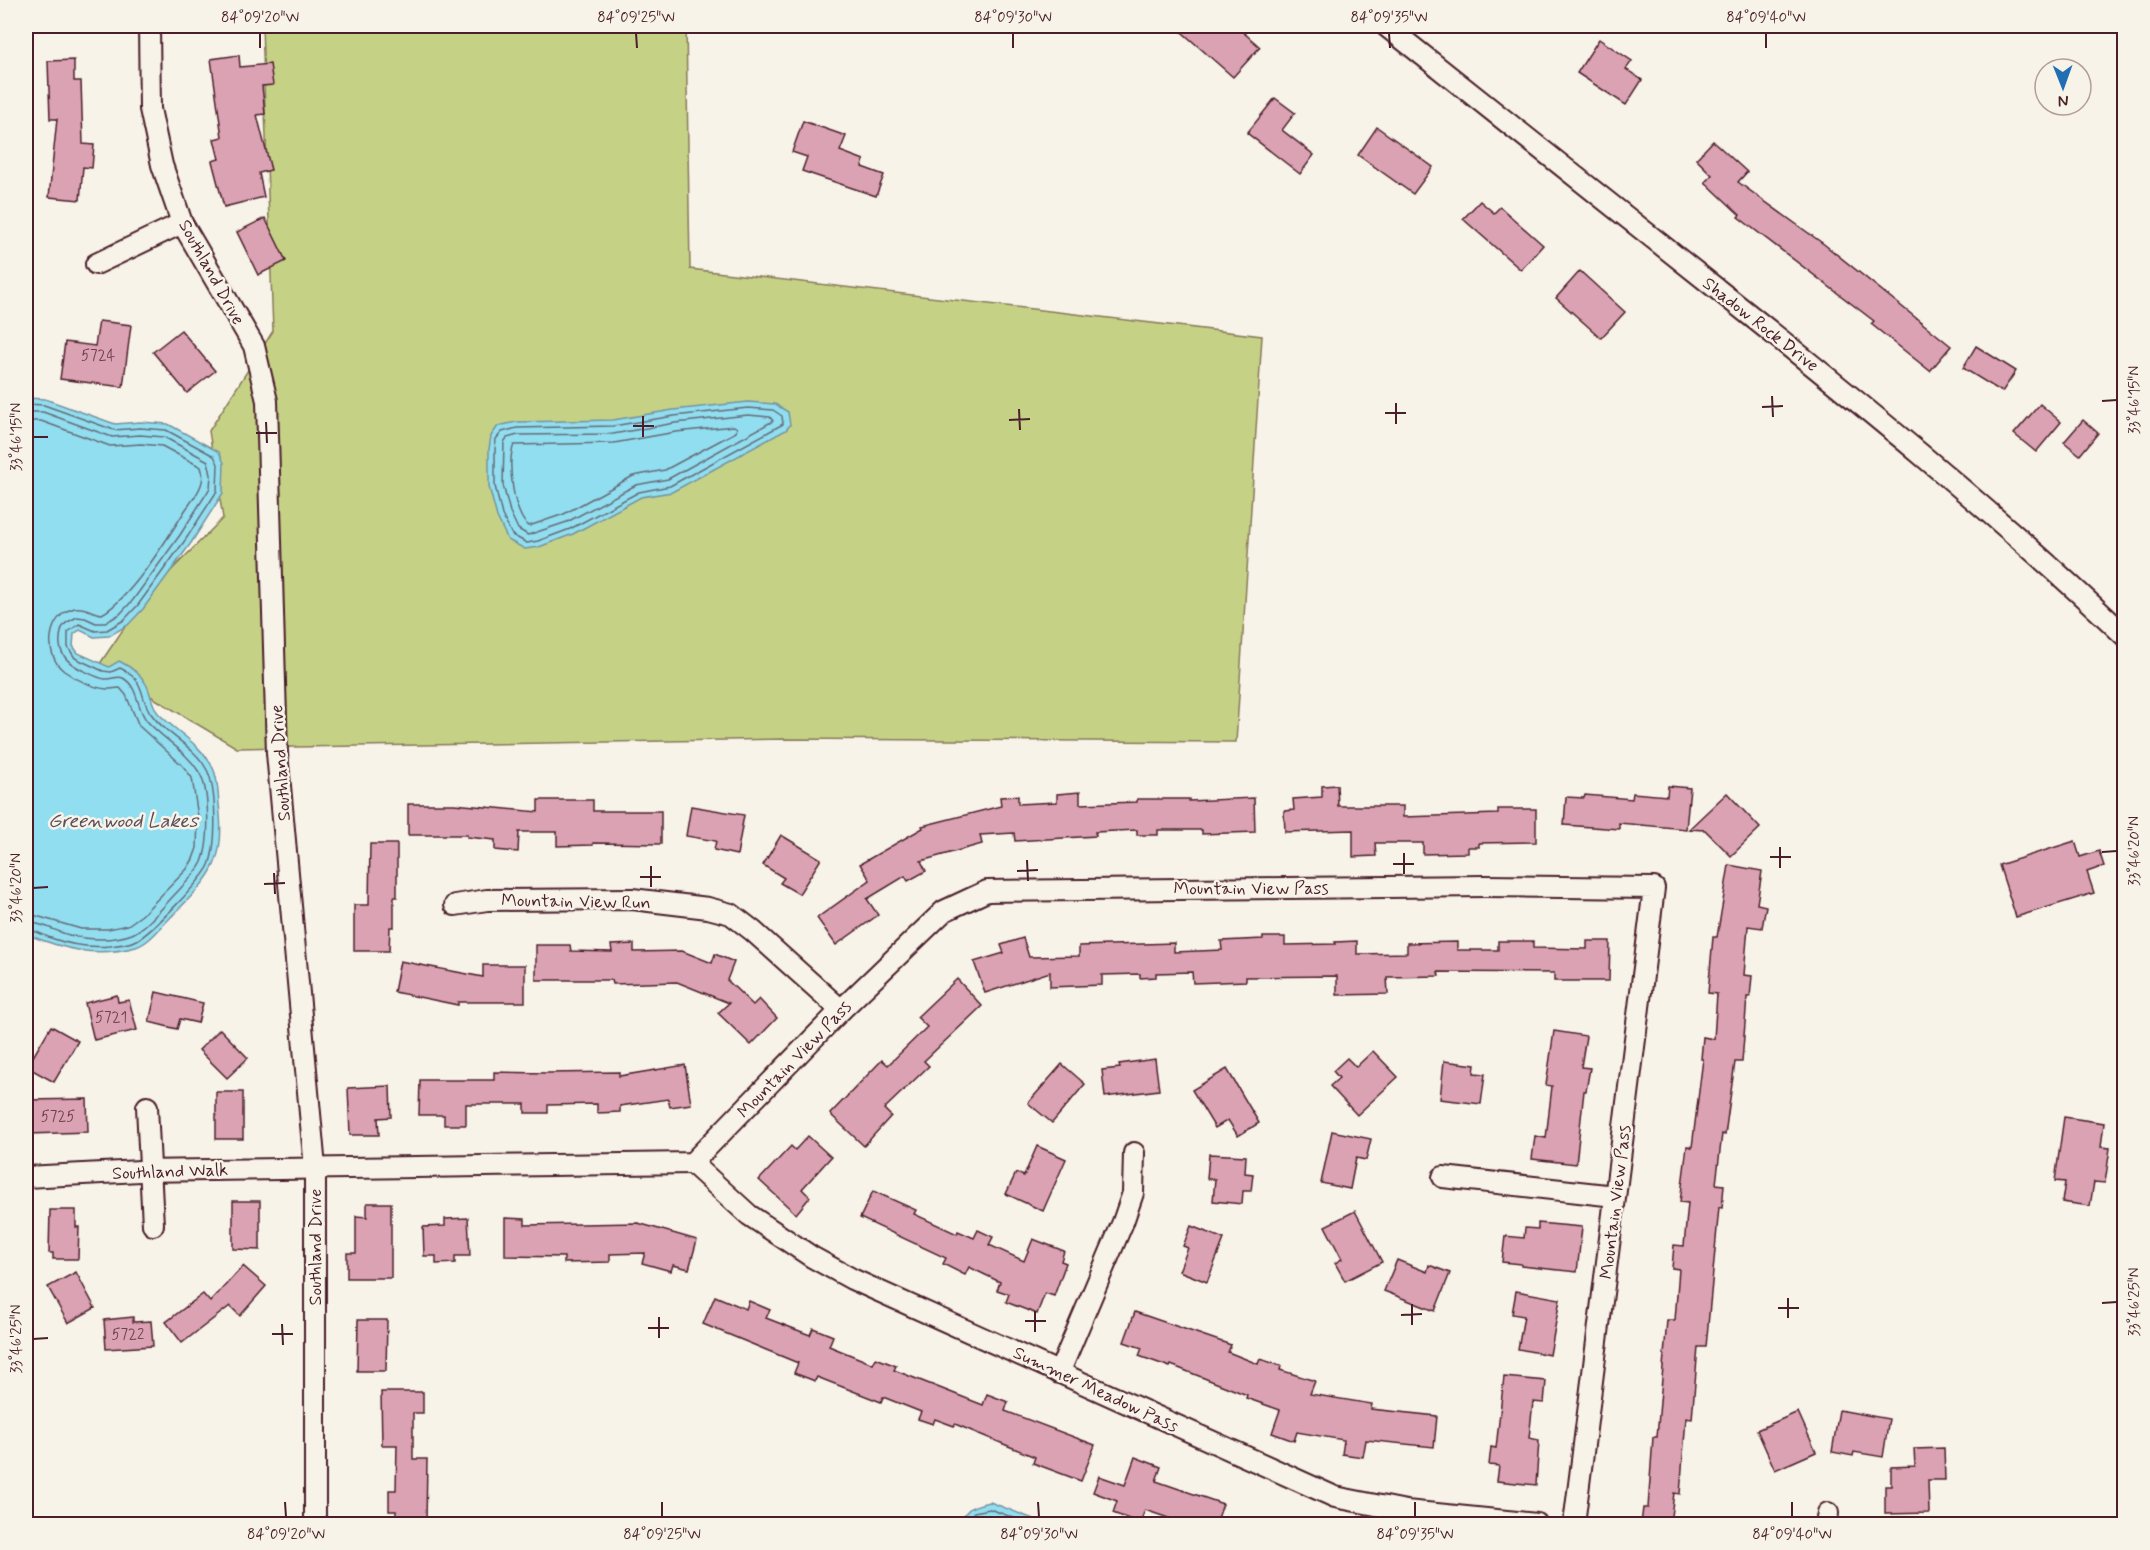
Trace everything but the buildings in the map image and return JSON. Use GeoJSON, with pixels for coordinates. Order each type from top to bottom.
{"type":"FeatureCollection","features":[{"type":"Feature","properties":{"kind":"street","name":"Southland Drive"},"geometry":{"type":"LineString","coordinates":[[149,26],[150,110],[162,165],[182,224],[254,346],[267,401],[277,753],[315,1168],[315,1524]]}},
{"type":"Feature","properties":{"kind":"street","name":"Shadow Rock Drive"},"geometry":{"type":"LineString","coordinates":[[1386,26],[1821,371],[1996,517],[2124,635]]}},
{"type":"Feature","properties":{"kind":"street"},"geometry":{"type":"LineString","coordinates":[[96,264],[182,224]]}},
{"type":"Feature","properties":{"kind":"street","name":"Mountain View Pass"},"geometry":{"type":"LineString","coordinates":[[692,1163],[841,1010],[944,911],[987,891],[1473,886],[1654,888],[1574,1524]]}},
{"type":"Feature","properties":{"kind":"street","name":"Mountain View Run"},"geometry":{"type":"LineString","coordinates":[[455,905],[487,900],[632,899],[708,908],[731,914],[841,1010]]}},
{"type":"Feature","properties":{"kind":"street"},"geometry":{"type":"LineString","coordinates":[[147,1107],[153,1226]]}},
{"type":"Feature","properties":{"kind":"street"},"geometry":{"type":"LineString","coordinates":[[1059,1373],[1130,1203],[1135,1180],[1134,1154]]}},
{"type":"Feature","properties":{"kind":"street"},"geometry":{"type":"LineString","coordinates":[[315,1168],[692,1163]]}},
{"type":"Feature","properties":{"kind":"street","name":"Summer Meadow Pass"},"geometry":{"type":"LineString","coordinates":[[692,1163],[749,1215],[812,1257],[852,1279],[1335,1497],[1406,1511],[1538,1524]]}},
{"type":"Feature","properties":{"kind":"street","name":"Southland Walk"},"geometry":{"type":"LineString","coordinates":[[26,1177],[151,1171],[315,1168]]}},
{"type":"Feature","properties":{"kind":"street"},"geometry":{"type":"LineString","coordinates":[[1443,1177],[1615,1196]]}},
{"type":"Feature","properties":{"kind":"green space"},"geometry":{"type":"Polygon","coordinates":[[[262,26],[686,26],[690,269],[1262,336],[1236,742],[785,739],[237,748],[147,694],[93,674],[145,597],[223,518],[209,431],[273,331],[262,26]]]}},
{"type":"Feature","properties":{"kind":"water","name":"Greenwood Lakes"},"geometry":{"type":"Polygon","coordinates":[[[26,398],[45,399],[115,424],[140,422],[168,424],[219,452],[224,463],[223,493],[191,543],[143,609],[128,625],[109,636],[94,637],[80,630],[74,634],[73,646],[78,653],[109,667],[119,661],[144,680],[158,713],[202,752],[213,768],[217,781],[221,825],[220,842],[212,868],[196,891],[150,938],[141,945],[121,950],[93,952],[66,948],[26,934],[26,398]]]}},
{"type":"Feature","properties":{"kind":"water"},"geometry":{"type":"Polygon","coordinates":[[[748,402],[775,404],[788,412],[790,425],[786,430],[672,492],[641,497],[573,534],[539,547],[525,549],[508,540],[497,517],[489,487],[489,449],[491,436],[498,426],[516,422],[613,420],[673,410],[748,402]]]}},
{"type":"Feature","properties":{"kind":"water"},"geometry":{"type":"Polygon","coordinates":[[[990,1502],[1044,1524],[959,1524],[971,1508],[990,1502]]]}}]}
